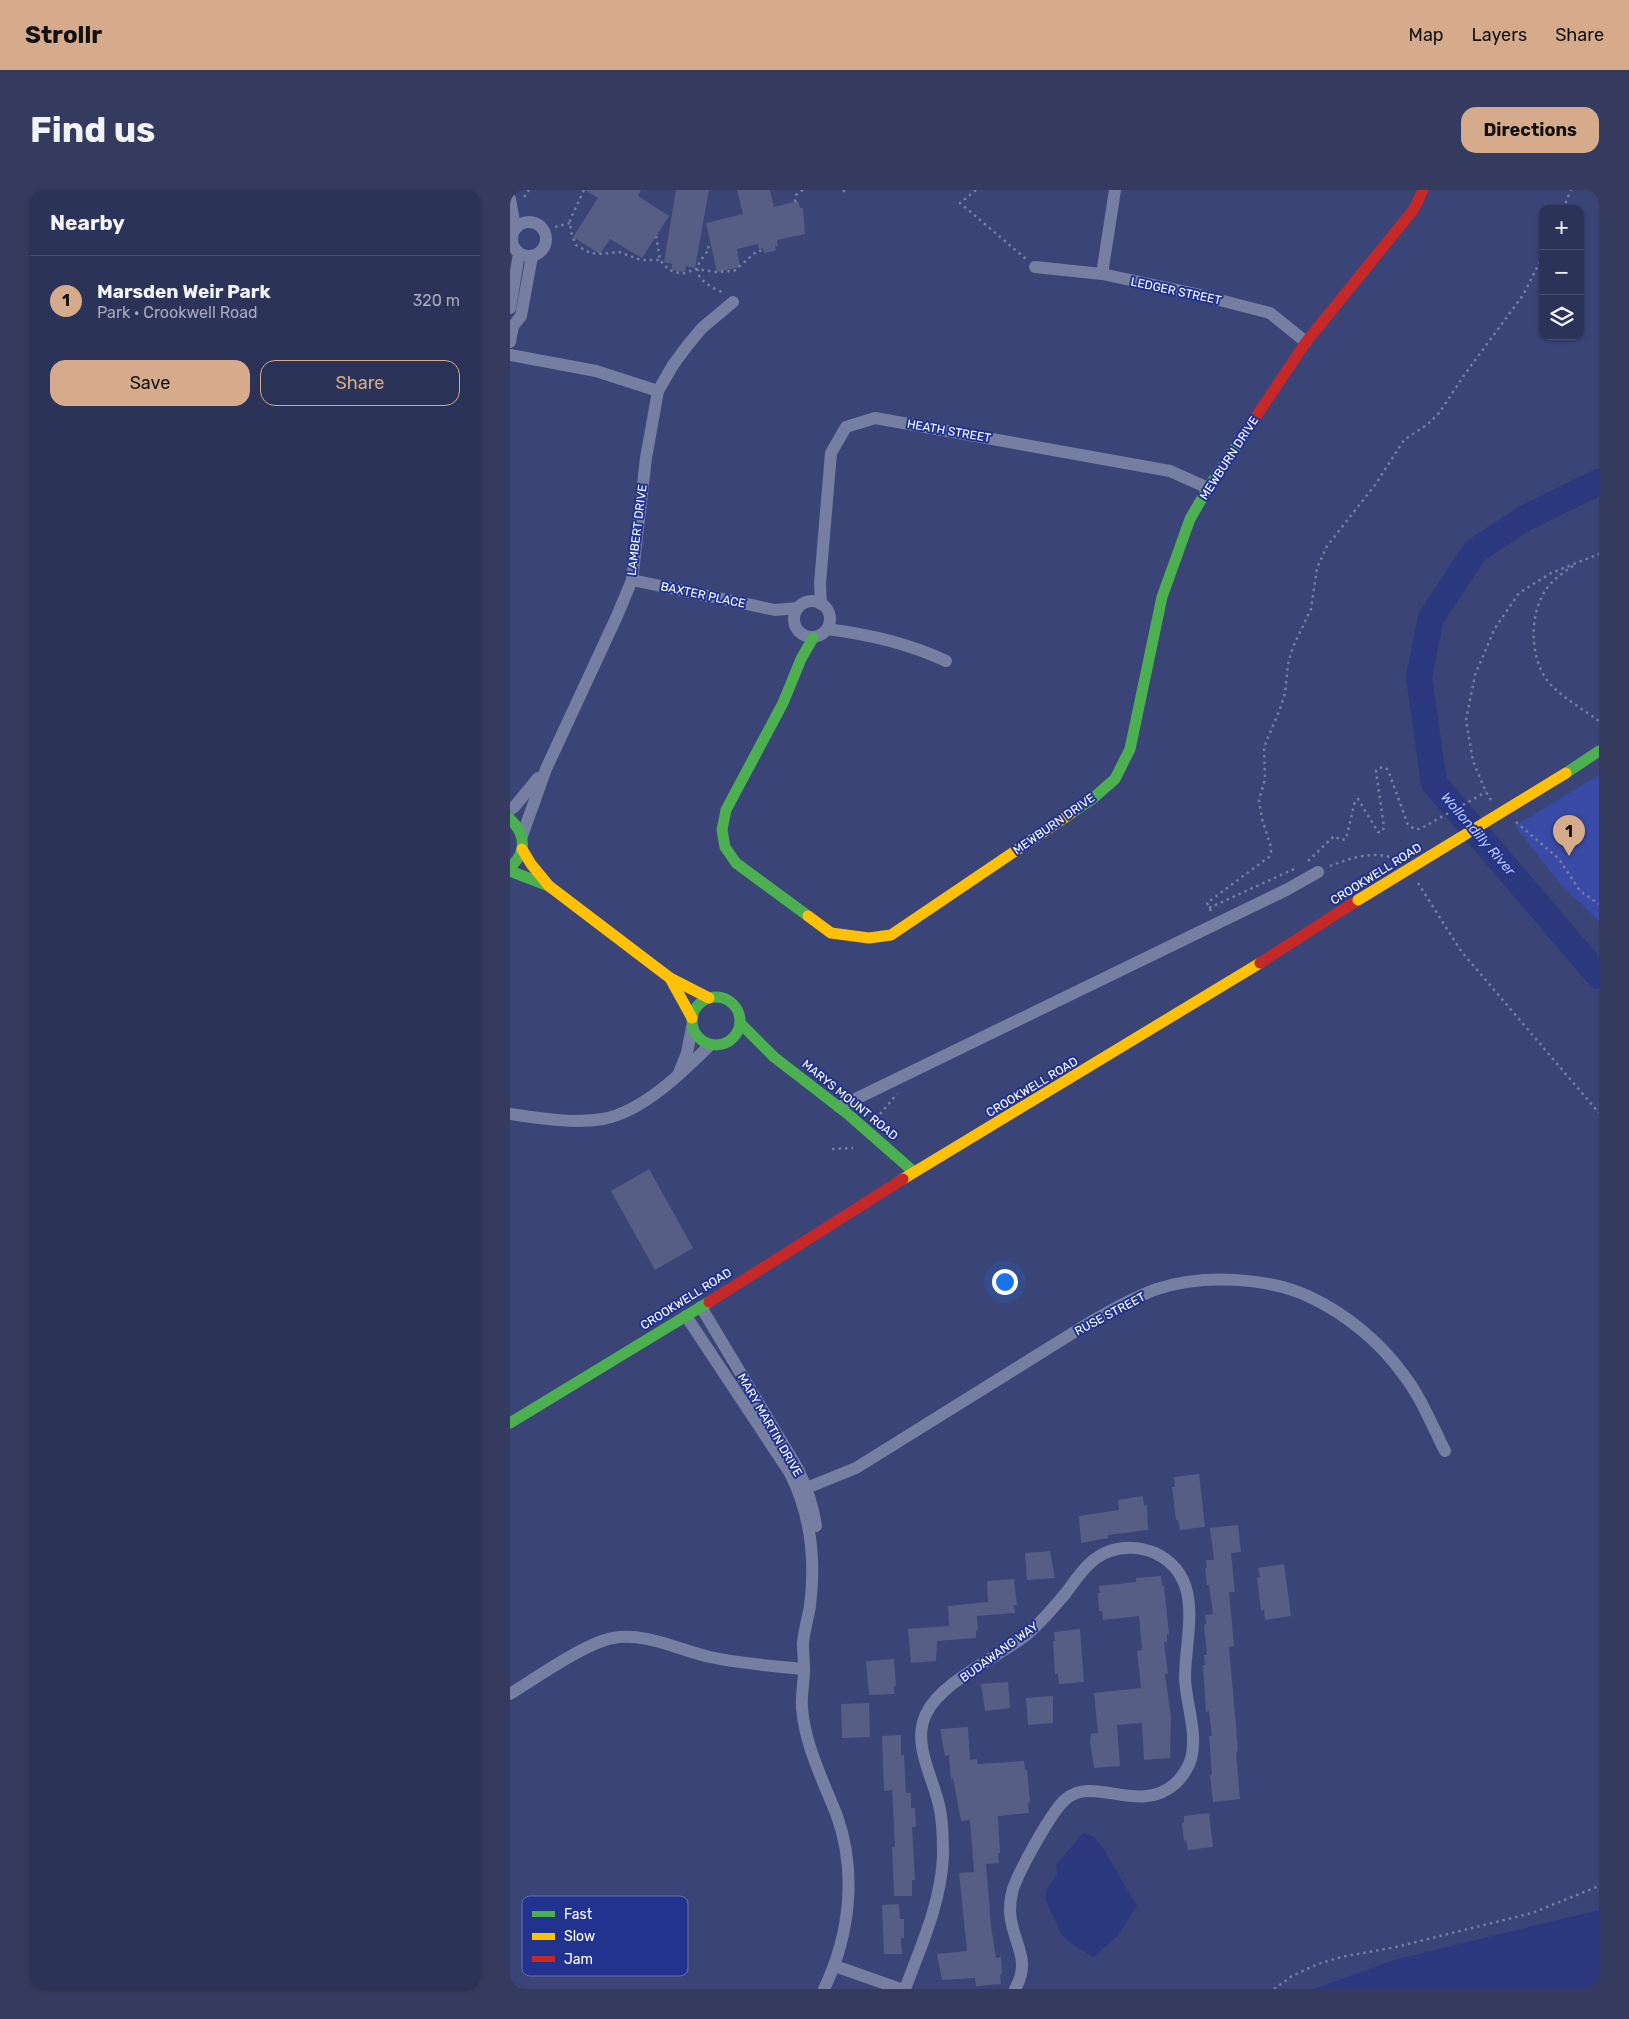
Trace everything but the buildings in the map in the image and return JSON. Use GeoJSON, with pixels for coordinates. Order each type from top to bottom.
{"type":"FeatureCollection","features":[{"type":"Feature","properties":{"kind":"street"},"geometry":{"type":"LineString","coordinates":[[1102,274],[1115,190]]}},
{"type":"Feature","properties":{"kind":"street","name":"MEWBURN DRIVE"},"geometry":{"type":"LineString","coordinates":[[808,636],[783,703],[726,810],[722,830],[725,847],[736,863],[831,933],[869,938],[891,935],[1091,800],[1115,779],[1130,749],[1162,597],[1190,519],[1208,488],[1306,342],[1414,209],[1423,190]]}},
{"type":"Feature","properties":{"kind":"street"},"geometry":{"type":"LineString","coordinates":[[515,227],[525,222],[532,222],[542,227],[546,238],[542,250],[526,255],[515,250],[511,239],[515,227],[516,200]]}},
{"type":"Feature","properties":{"kind":"street"},"geometry":{"type":"LineString","coordinates":[[510,308],[526,255]]}},
{"type":"Feature","properties":{"kind":"street"},"geometry":{"type":"LineString","coordinates":[[510,342],[512,323],[521,316],[526,255]]}},
{"type":"Feature","properties":{"kind":"street","name":"LEDGER STREET"},"geometry":{"type":"LineString","coordinates":[[1035,267],[1102,274],[1270,312],[1306,342]]}},
{"type":"Feature","properties":{"kind":"street","name":"LAMBERT DRIVE"},"geometry":{"type":"LineString","coordinates":[[522,842],[546,769],[632,580],[646,458],[658,391],[687,346],[730,298]]}},
{"type":"Feature","properties":{"kind":"street"},"geometry":{"type":"LineString","coordinates":[[510,355],[596,371],[658,391]]}},
{"type":"Feature","properties":{"kind":"street","name":"HEATH STREET"},"geometry":{"type":"LineString","coordinates":[[816,603],[820,583],[830,453],[846,427],[875,418],[1170,472],[1208,488]]}},
{"type":"Feature","properties":{"kind":"street","name":"BAXTER PLACE"},"geometry":{"type":"LineString","coordinates":[[632,580],[775,610],[798,608]]}},
{"type":"Feature","properties":{"kind":"street"},"geometry":{"type":"LineString","coordinates":[[816,603],[828,612],[829,623],[824,633],[808,636],[798,631],[794,622],[798,608],[816,603]]}},
{"type":"Feature","properties":{"kind":"street","name":"BAXTER PLACE"},"geometry":{"type":"LineString","coordinates":[[775,610],[794,622]]}},
{"type":"Feature","properties":{"kind":"street"},"geometry":{"type":"LineString","coordinates":[[829,623],[848,632],[924,651],[946,661]]}},
{"type":"Feature","properties":{"kind":"street","name":"CROOKWELL ROAD"},"geometry":{"type":"LineString","coordinates":[[510,1422],[686,1316],[914,1172],[1124,1047],[1285,948],[1358,900],[1599,751]]}},
{"type":"Feature","properties":{"kind":"street","name":"LAMBERT DRIVE"},"geometry":{"type":"LineString","coordinates":[[510,810],[546,769]]}},
{"type":"Feature","properties":{"kind":"street"},"geometry":{"type":"LineString","coordinates":[[510,819],[519,829],[531,864],[549,886],[670,978],[709,998],[724,998],[731,1002],[740,1015],[740,1023],[736,1035],[726,1044],[710,1045],[698,1039],[692,1022],[670,978]]}},
{"type":"Feature","properties":{"kind":"street"},"geometry":{"type":"LineString","coordinates":[[510,866],[519,857],[522,842]]}},
{"type":"Feature","properties":{"kind":"street"},"geometry":{"type":"LineString","coordinates":[[510,870],[549,886]]}},
{"type":"Feature","properties":{"kind":"street"},"geometry":{"type":"LineString","coordinates":[[839,1107],[1216,922],[1288,889],[1318,872]]}},
{"type":"Feature","properties":{"kind":"street"},"geometry":{"type":"LineString","coordinates":[[678,1076],[687,1053],[697,1005],[709,998]]}},
{"type":"Feature","properties":{"kind":"street","name":"MARYS MOUNT ROAD"},"geometry":{"type":"LineString","coordinates":[[740,1023],[766,1051],[839,1107],[914,1172]]}},
{"type":"Feature","properties":{"kind":"street","name":"MARYS MOUNT ROAD"},"geometry":{"type":"LineString","coordinates":[[726,1044],[766,1051]]}},
{"type":"Feature","properties":{"kind":"street"},"geometry":{"type":"LineString","coordinates":[[510,1114],[578,1121],[604,1119],[630,1109],[678,1076],[710,1045]]}},
{"type":"Feature","properties":{"kind":"street","name":"RUSE STREET"},"geometry":{"type":"LineString","coordinates":[[803,1490],[856,1468],[1092,1321],[1129,1300],[1159,1289],[1192,1281],[1230,1279],[1268,1284],[1310,1297],[1345,1318],[1376,1342],[1404,1374],[1445,1451]]}},
{"type":"Feature","properties":{"kind":"street","name":"MARY MARTIN DRIVE"},"geometry":{"type":"LineString","coordinates":[[700,1307],[798,1469],[803,1490],[810,1532],[813,1570],[810,1605],[803,1642],[802,1706],[807,1736],[815,1763],[837,1817],[845,1845],[848,1872],[845,1929],[835,1966],[824,1989]]}},
{"type":"Feature","properties":{"kind":"street","name":"MARY MARTIN DRIVE"},"geometry":{"type":"LineString","coordinates":[[686,1316],[803,1490]]}},
{"type":"Feature","properties":{"kind":"street","name":"BUDAWANG WAY"},"geometry":{"type":"LineString","coordinates":[[905,1989],[936,1904],[942,1856],[940,1809],[922,1745],[922,1729],[925,1716],[933,1702],[944,1691],[1006,1650],[1040,1624],[1090,1563],[1102,1554],[1113,1550],[1139,1548],[1151,1551],[1162,1557],[1181,1576],[1189,1599],[1186,1679],[1192,1742],[1190,1763],[1177,1782],[1162,1792],[1136,1797],[1082,1791],[1066,1798],[1058,1806],[1021,1871],[1010,1899],[1011,1923],[1022,1955],[1023,1966],[1015,1989]]}},
{"type":"Feature","properties":{"kind":"street"},"geometry":{"type":"LineString","coordinates":[[510,1694],[596,1643],[622,1637],[645,1638],[710,1657],[749,1664],[804,1669]]}},
{"type":"Feature","properties":{"kind":"street"},"geometry":{"type":"LineString","coordinates":[[835,1966],[900,1989]]}},
{"type":"Feature","properties":{"kind":"path"},"geometry":{"type":"LineString","coordinates":[[516,200],[529,190]]}},
{"type":"Feature","properties":{"kind":"path"},"geometry":{"type":"LineString","coordinates":[[584,190],[571,214],[570,224],[573,240],[582,250],[595,254],[619,252],[641,260],[660,260]]}},
{"type":"Feature","properties":{"kind":"path"},"geometry":{"type":"LineString","coordinates":[[794,202],[796,195],[803,190]]}},
{"type":"Feature","properties":{"kind":"path"},"geometry":{"type":"LineString","coordinates":[[976,190],[960,203],[1035,267]]}},
{"type":"Feature","properties":{"kind":"path"},"geometry":{"type":"LineString","coordinates":[[1565,205],[1571,190]]}},
{"type":"Feature","properties":{"kind":"path"},"geometry":{"type":"LineString","coordinates":[[555,227],[570,224]]}},
{"type":"Feature","properties":{"kind":"path"},"geometry":{"type":"LineString","coordinates":[[656,236],[660,260],[669,270],[680,273],[698,269],[716,272],[734,270],[756,252],[763,250]]}},
{"type":"Feature","properties":{"kind":"path"},"geometry":{"type":"LineString","coordinates":[[698,269],[709,248],[708,246]]}},
{"type":"Feature","properties":{"kind":"path"},"geometry":{"type":"LineString","coordinates":[[1216,922],[1207,903],[1269,857],[1271,852],[1259,800],[1266,779],[1264,747],[1280,709],[1285,693],[1288,664],[1293,647],[1311,609],[1317,568],[1327,546],[1375,485],[1404,440],[1428,424],[1439,413],[1523,295],[1539,264]]}},
{"type":"Feature","properties":{"kind":"path"},"geometry":{"type":"LineString","coordinates":[[698,269],[703,281],[730,298]]}},
{"type":"Feature","properties":{"kind":"path"},"geometry":{"type":"LineString","coordinates":[[1498,806],[1486,792],[1473,761],[1466,720],[1475,675],[1495,628],[1519,593],[1551,573],[1599,554]]}},
{"type":"Feature","properties":{"kind":"path"},"geometry":{"type":"LineString","coordinates":[[1579,562],[1560,574],[1546,589],[1536,614],[1532,635],[1537,661],[1551,686],[1599,721]]}},
{"type":"Feature","properties":{"kind":"path"},"geometry":{"type":"LineString","coordinates":[[1303,864],[1334,836],[1341,840],[1346,839],[1355,801],[1358,799],[1378,832],[1382,832],[1384,828],[1376,771],[1379,768],[1388,770],[1408,826],[1415,829],[1420,829],[1486,792]]}},
{"type":"Feature","properties":{"kind":"path"},"geometry":{"type":"LineString","coordinates":[[1511,818],[1558,859],[1580,891],[1599,904]]}},
{"type":"Feature","properties":{"kind":"path"},"geometry":{"type":"LineString","coordinates":[[1318,872],[1337,863],[1368,855],[1378,854],[1398,861]]}},
{"type":"Feature","properties":{"kind":"path"},"geometry":{"type":"LineString","coordinates":[[1209,908],[1298,867]]}},
{"type":"Feature","properties":{"kind":"path"},"geometry":{"type":"LineString","coordinates":[[1416,879],[1460,951],[1599,1113]]}},
{"type":"Feature","properties":{"kind":"path"},"geometry":{"type":"LineString","coordinates":[[880,1114],[903,1088]]}},
{"type":"Feature","properties":{"kind":"path"},"geometry":{"type":"LineString","coordinates":[[832,1149],[853,1148]]}},
{"type":"Feature","properties":{"kind":"path"},"geometry":{"type":"LineString","coordinates":[[1274,1989],[1292,1976],[1318,1964],[1341,1957],[1396,1947],[1532,1912],[1599,1886]]}},
{"type":"Feature","properties":{"kind":"shaded area"},"geometry":{"type":"Polygon","coordinates":[[[1599,775],[1599,921],[1562,886],[1515,826],[1599,775]]]}},
{"type":"Feature","properties":{"kind":"shaded area"},"geometry":{"type":"Polygon","coordinates":[[[1083,1833],[1093,1836],[1103,1848],[1137,1906],[1118,1935],[1094,1957],[1070,1943],[1061,1933],[1046,1901],[1046,1891],[1057,1874],[1056,1865],[1083,1833]]]}},
{"type":"Feature","properties":{"kind":"shaded area"},"geometry":{"type":"Polygon","coordinates":[[[1599,1910],[1599,1989],[1314,1989],[1394,1960],[1599,1910]]]}},
{"type":"Feature","properties":{"kind":"waterway","name":"Wollondilly River"},"geometry":{"type":"LineString","coordinates":[[1599,482],[1525,518],[1475,551],[1431,618],[1419,677],[1434,783],[1599,976]]}},
{"type":"Feature","properties":{"kind":"traffic: fast"},"geometry":{"type":"LineString","coordinates":[[1070,814],[1091,800],[1115,779],[1130,749],[1162,597],[1190,519],[1208,488],[1247,430]]}},
{"type":"Feature","properties":{"kind":"traffic: fast"},"geometry":{"type":"LineString","coordinates":[[808,916],[736,863],[725,847],[722,830],[726,810],[783,703],[801,659],[813,638]]}},
{"type":"Feature","properties":{"kind":"traffic: fast"},"geometry":{"type":"LineString","coordinates":[[1566,773],[1599,751]]}},
{"type":"Feature","properties":{"kind":"traffic: fast"},"geometry":{"type":"LineString","coordinates":[[510,819],[522,837],[522,850],[516,862],[510,867]]}},
{"type":"Feature","properties":{"kind":"traffic: fast"},"geometry":{"type":"LineString","coordinates":[[510,871],[549,886]]}},
{"type":"Feature","properties":{"kind":"traffic: fast"},"geometry":{"type":"LineString","coordinates":[[711,997],[721,997],[730,1001],[736,1007],[740,1021],[736,1035],[730,1041],[721,1045],[711,1045],[702,1041],[696,1035],[692,1026],[692,1016],[696,1007],[702,1001],[711,997]]}},
{"type":"Feature","properties":{"kind":"traffic: fast"},"geometry":{"type":"LineString","coordinates":[[740,1023],[774,1057],[849,1115],[914,1172]]}},
{"type":"Feature","properties":{"kind":"traffic: fast"},"geometry":{"type":"LineString","coordinates":[[510,1423],[709,1302]]}},
{"type":"Feature","properties":{"kind":"traffic: slow"},"geometry":{"type":"LineString","coordinates":[[1358,900],[1566,773]]}},
{"type":"Feature","properties":{"kind":"traffic: slow"},"geometry":{"type":"LineString","coordinates":[[808,916],[831,933],[869,938],[891,935],[1070,814]]}},
{"type":"Feature","properties":{"kind":"traffic: slow"},"geometry":{"type":"LineString","coordinates":[[522,849],[531,864],[549,886],[670,978],[709,998]]}},
{"type":"Feature","properties":{"kind":"traffic: slow"},"geometry":{"type":"LineString","coordinates":[[903,1179],[1260,963]]}},
{"type":"Feature","properties":{"kind":"traffic: slow"},"geometry":{"type":"LineString","coordinates":[[670,978],[692,1018]]}},
{"type":"Feature","properties":{"kind":"traffic: jam"},"geometry":{"type":"LineString","coordinates":[[1247,430],[1306,342],[1414,209],[1423,190]]}},
{"type":"Feature","properties":{"kind":"traffic: jam"},"geometry":{"type":"LineString","coordinates":[[1260,963],[1358,900]]}},
{"type":"Feature","properties":{"kind":"traffic: jam"},"geometry":{"type":"LineString","coordinates":[[709,1302],[903,1179]]}},
{"type":"Feature","properties":{"kind":"place","name":"Marsden Weir Park"},"geometry":{"type":"Point","coordinates":[1569,856]}}]}
